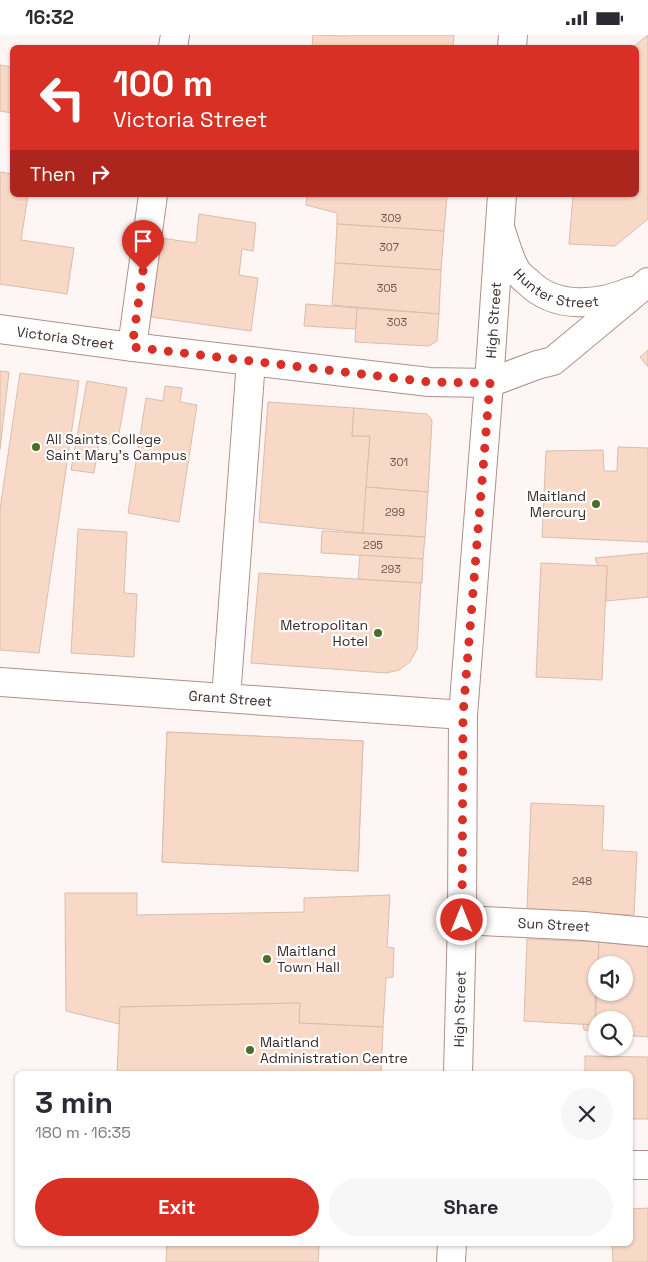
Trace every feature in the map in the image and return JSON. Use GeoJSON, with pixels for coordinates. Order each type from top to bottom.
{"type":"FeatureCollection","features":[{"type":"Feature","properties":{"kind":"street"},"geometry":{"type":"LineString","coordinates":[[132,347],[153,197]]}},
{"type":"Feature","properties":{"kind":"street","name":"High Street"},"geometry":{"type":"LineString","coordinates":[[458,1071],[462,920],[463,715],[490,383],[502,197]]}},
{"type":"Feature","properties":{"kind":"street","name":"Hunter Street"},"geometry":{"type":"LineString","coordinates":[[500,228],[515,270],[536,290],[544,294],[570,303],[613,299],[646,284]]}},
{"type":"Feature","properties":{"kind":"street","name":"Hunter Street"},"geometry":{"type":"LineString","coordinates":[[490,383],[553,361],[646,284]]}},
{"type":"Feature","properties":{"kind":"street","name":"Victoria Street"},"geometry":{"type":"LineString","coordinates":[[0,329],[132,347],[429,382],[490,383]]}},
{"type":"Feature","properties":{"kind":"street"},"geometry":{"type":"LineString","coordinates":[[226,698],[251,361]]}},
{"type":"Feature","properties":{"kind":"street","name":"Grant Street"},"geometry":{"type":"LineString","coordinates":[[0,682],[463,715]]}},
{"type":"Feature","properties":{"kind":"street","name":"Sun Street"},"geometry":{"type":"LineString","coordinates":[[462,920],[584,926],[648,932]]}},
{"type":"Feature","properties":{"kind":"street"},"geometry":{"type":"LineString","coordinates":[[633,1165],[648,1165]]}},
{"type":"Feature","properties":{"kind":"street"},"geometry":{"type":"LineString","coordinates":[[450,1262],[452,1246]]}},
{"type":"Feature","properties":{"kind":"building"},"geometry":{"type":"Polygon","coordinates":[[[313,35],[454,35],[453,45],[312,45],[313,35]]]}},
{"type":"Feature","properties":{"kind":"building"},"geometry":{"type":"Polygon","coordinates":[[[648,35],[648,219],[615,246],[569,244],[573,197],[639,197],[639,45],[636,45],[648,35]]]}},
{"type":"Feature","properties":{"kind":"building"},"geometry":{"type":"Polygon","coordinates":[[[0,65],[10,67],[10,113],[0,111],[0,65]]]}},
{"type":"Feature","properties":{"kind":"building"},"geometry":{"type":"Polygon","coordinates":[[[0,172],[10,174],[10,197],[28,197],[21,240],[74,248],[67,294],[0,284],[0,172]]]}},
{"type":"Feature","properties":{"kind":"building"},"geometry":{"type":"Polygon","coordinates":[[[307,197],[447,197],[444,231],[337,224],[337,213],[306,205],[307,197]]]}},
{"type":"Feature","properties":{"kind":"building"},"geometry":{"type":"Polygon","coordinates":[[[199,214],[256,223],[253,251],[242,249],[239,275],[258,278],[251,331],[151,317],[161,238],[196,243],[199,214]]]}},
{"type":"Feature","properties":{"kind":"building"},"geometry":{"type":"Polygon","coordinates":[[[337,224],[444,231],[441,270],[335,263],[337,224]]]}},
{"type":"Feature","properties":{"kind":"building"},"geometry":{"type":"Polygon","coordinates":[[[335,263],[441,270],[439,314],[332,305],[335,263]]]}},
{"type":"Feature","properties":{"kind":"building"},"geometry":{"type":"Polygon","coordinates":[[[306,304],[357,308],[356,329],[304,326],[306,304]]]}},
{"type":"Feature","properties":{"kind":"building"},"geometry":{"type":"Polygon","coordinates":[[[357,308],[439,314],[437,341],[429,346],[355,342],[357,308]]]}},
{"type":"Feature","properties":{"kind":"building"},"geometry":{"type":"Polygon","coordinates":[[[648,350],[648,367],[640,357],[648,350]]]}},
{"type":"Feature","properties":{"kind":"building"},"geometry":{"type":"Polygon","coordinates":[[[0,371],[9,372],[0,449],[0,371]]]}},
{"type":"Feature","properties":{"kind":"building","name":"All Saints College Saint Mary's Campus"},"geometry":{"type":"Polygon","coordinates":[[[20,373],[79,381],[39,653],[0,650],[0,509],[20,373]]]}},
{"type":"Feature","properties":{"kind":"building"},"geometry":{"type":"Polygon","coordinates":[[[87,381],[127,388],[117,445],[99,442],[94,473],[71,470],[87,381]]]}},
{"type":"Feature","properties":{"kind":"building"},"geometry":{"type":"Polygon","coordinates":[[[165,386],[182,388],[180,402],[197,405],[179,522],[128,513],[146,398],[163,401],[165,386]]]}},
{"type":"Feature","properties":{"kind":"building"},"geometry":{"type":"Polygon","coordinates":[[[268,402],[354,408],[352,436],[370,436],[363,533],[259,522],[268,402]]]}},
{"type":"Feature","properties":{"kind":"building"},"geometry":{"type":"Polygon","coordinates":[[[354,408],[427,414],[432,420],[428,492],[366,487],[370,436],[352,436],[354,408]]]}},
{"type":"Feature","properties":{"kind":"building","name":"Maitland Mercury"},"geometry":{"type":"Polygon","coordinates":[[[618,447],[648,448],[648,542],[542,537],[546,451],[603,450],[604,471],[617,471],[618,447]]]}},
{"type":"Feature","properties":{"kind":"building"},"geometry":{"type":"Polygon","coordinates":[[[366,487],[428,492],[425,537],[363,533],[366,487]]]}},
{"type":"Feature","properties":{"kind":"building"},"geometry":{"type":"Polygon","coordinates":[[[78,529],[127,532],[124,593],[137,594],[134,657],[71,653],[78,529]]]}},
{"type":"Feature","properties":{"kind":"building"},"geometry":{"type":"Polygon","coordinates":[[[322,531],[425,537],[423,559],[321,553],[322,531]]]}},
{"type":"Feature","properties":{"kind":"building"},"geometry":{"type":"Polygon","coordinates":[[[648,553],[648,597],[606,601],[607,566],[598,566],[595,558],[648,553]]]}},
{"type":"Feature","properties":{"kind":"building"},"geometry":{"type":"Polygon","coordinates":[[[360,555],[423,559],[422,583],[358,579],[360,555]]]}},
{"type":"Feature","properties":{"kind":"building"},"geometry":{"type":"Polygon","coordinates":[[[541,563],[607,566],[602,680],[536,677],[541,563]]]}},
{"type":"Feature","properties":{"kind":"building"},"geometry":{"type":"Polygon","coordinates":[[[259,573],[421,583],[417,649],[410,662],[399,670],[386,673],[251,663],[259,573]]]}},
{"type":"Feature","properties":{"kind":"building"},"geometry":{"type":"Polygon","coordinates":[[[167,732],[363,741],[358,871],[162,862],[167,732]]]}},
{"type":"Feature","properties":{"kind":"building"},"geometry":{"type":"Polygon","coordinates":[[[167,732],[363,741],[358,871],[162,862],[167,732]]]}},
{"type":"Feature","properties":{"kind":"building"},"geometry":{"type":"Polygon","coordinates":[[[531,803],[604,806],[602,850],[637,852],[634,915],[527,910],[531,803]]]}},
{"type":"Feature","properties":{"kind":"building","name":"Maitland Town Hall"},"geometry":{"type":"Polygon","coordinates":[[[65,893],[137,893],[137,915],[304,912],[304,898],[390,895],[387,947],[394,948],[393,977],[386,978],[383,1027],[299,1023],[300,1003],[120,1007],[119,1024],[66,1011],[65,893]]]}},
{"type":"Feature","properties":{"kind":"building"},"geometry":{"type":"Polygon","coordinates":[[[527,939],[599,942],[598,956],[588,956],[588,1001],[595,1001],[595,1011],[588,1011],[588,1025],[524,1021],[527,939]]]}},
{"type":"Feature","properties":{"kind":"building"},"geometry":{"type":"Polygon","coordinates":[[[599,942],[648,947],[648,1037],[633,1036],[633,1011],[596,1011],[596,1001],[633,1001],[633,956],[598,956],[599,942]]]}},
{"type":"Feature","properties":{"kind":"building","name":"Maitland Administration Centre"},"geometry":{"type":"Polygon","coordinates":[[[300,1003],[299,1023],[383,1027],[381,1071],[117,1071],[120,1007],[300,1003]]]}},
{"type":"Feature","properties":{"kind":"building"},"geometry":{"type":"Polygon","coordinates":[[[583,1024],[588,1024],[588,1030],[584,1030],[583,1024]]]}},
{"type":"Feature","properties":{"kind":"building"},"geometry":{"type":"Polygon","coordinates":[[[585,1056],[648,1057],[648,1119],[633,1119],[633,1071],[585,1071],[585,1056]]]}},
{"type":"Feature","properties":{"kind":"building"},"geometry":{"type":"Polygon","coordinates":[[[648,1208],[648,1262],[613,1262],[612,1246],[633,1246],[633,1209],[648,1208]]]}},
{"type":"Feature","properties":{"kind":"building"},"geometry":{"type":"Polygon","coordinates":[[[167,1246],[319,1246],[318,1262],[166,1262],[167,1246]]]}},
{"type":"Feature","properties":{"kind":"place","name":"All Saints College Saint Mary's Campus"},"geometry":{"type":"Point","coordinates":[36,447]}},
{"type":"Feature","properties":{"kind":"place","name":"Maitland Mercury"},"geometry":{"type":"Point","coordinates":[596,504]}},
{"type":"Feature","properties":{"kind":"place","name":"Metropolitan Hotel"},"geometry":{"type":"Point","coordinates":[378,633]}},
{"type":"Feature","properties":{"kind":"place","name":"Maitland Town Hall"},"geometry":{"type":"Point","coordinates":[267,959]}},
{"type":"Feature","properties":{"kind":"place","name":"Maitland Administration Centre"},"geometry":{"type":"Point","coordinates":[250,1050]}},
{"type":"Feature","properties":{"kind":"route"},"geometry":{"type":"LineString","coordinates":[[143,271],[132,347],[429,382],[490,383],[463,715],[462,920]]}}]}
